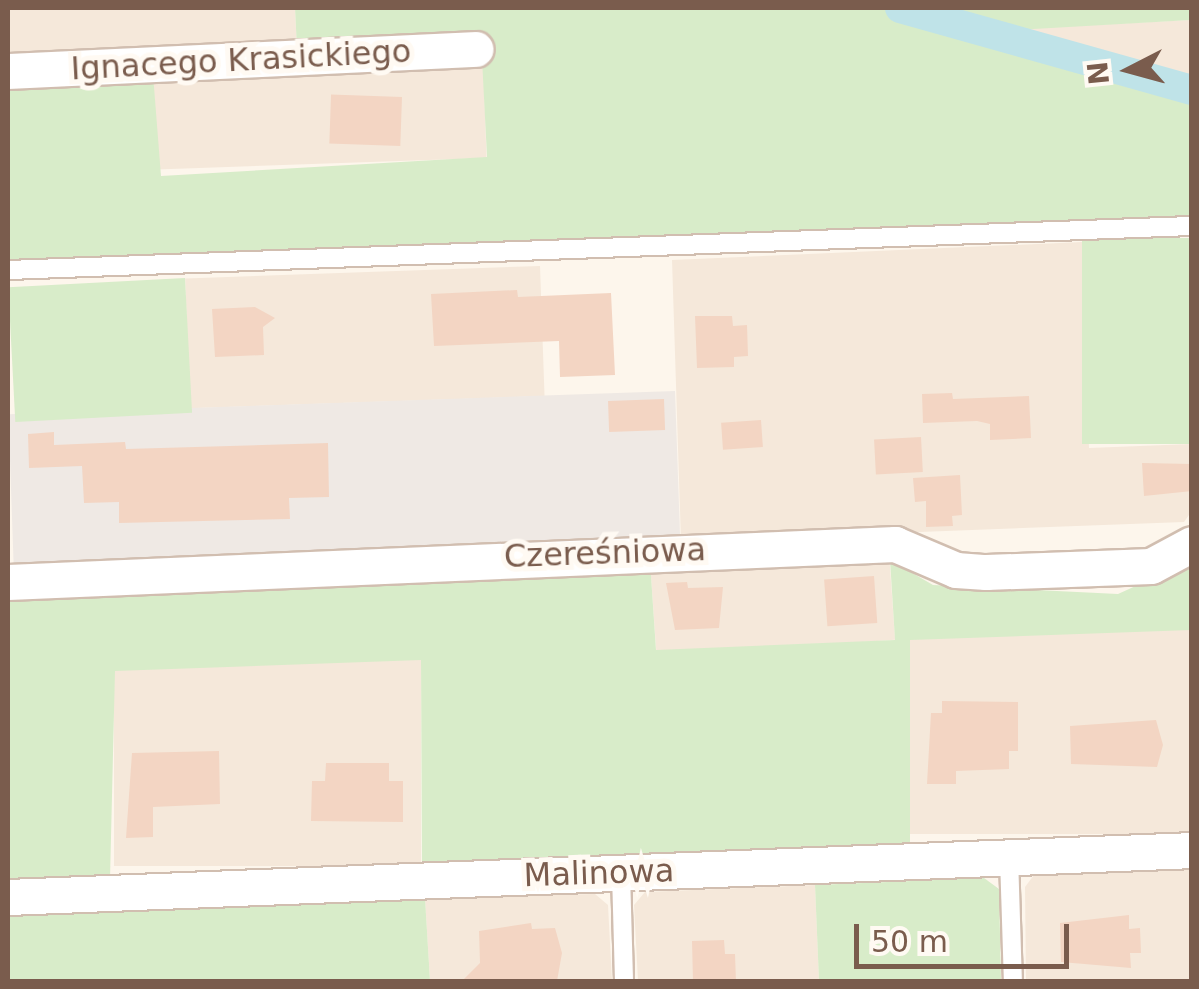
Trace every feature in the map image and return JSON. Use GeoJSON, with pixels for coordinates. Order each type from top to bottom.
{"type":"FeatureCollection","features":[{"type":"Feature","properties":{"kind":"street","name":"Ignacego Krasickiego"},"geometry":{"type":"LineString","coordinates":[[8,71],[475,49]]}},
{"type":"Feature","properties":{"kind":"street","name":"Czereśniowa"},"geometry":{"type":"LineString","coordinates":[[8,582],[894,544],[956,570],[986,572],[1151,566],[1192,544]]}},
{"type":"Feature","properties":{"kind":"street","name":"Malinowa"},"geometry":{"type":"LineString","coordinates":[[8,897],[1192,850]]}},
{"type":"Feature","properties":{"kind":"lane"},"geometry":{"type":"LineString","coordinates":[[8,270],[1192,226]]}},
{"type":"Feature","properties":{"kind":"lane"},"geometry":{"type":"LineString","coordinates":[[1009,857],[1013,982]]}},
{"type":"Feature","properties":{"kind":"lane"},"geometry":{"type":"LineString","coordinates":[[621,872],[624,982]]}},
{"type":"Feature","properties":{"kind":"shaded area"},"geometry":{"type":"Polygon","coordinates":[[[8,8],[295,8],[297,49],[8,64],[8,8]]]}},
{"type":"Feature","properties":{"kind":"shaded area"},"geometry":{"type":"Polygon","coordinates":[[[1191,20],[1191,81],[1010,29],[1191,20]]]}},
{"type":"Feature","properties":{"kind":"shaded area"},"geometry":{"type":"Polygon","coordinates":[[[483,57],[487,158],[157,169],[153,69],[483,57]]]}},
{"type":"Feature","properties":{"kind":"shaded area"},"geometry":{"type":"Polygon","coordinates":[[[1082,242],[1089,448],[1191,444],[1191,512],[1184,522],[681,541],[672,260],[1082,242]]]}},
{"type":"Feature","properties":{"kind":"shaded area"},"geometry":{"type":"Polygon","coordinates":[[[540,266],[545,396],[190,408],[185,278],[540,266]]]}},
{"type":"Feature","properties":{"kind":"shaded area"},"geometry":{"type":"Polygon","coordinates":[[[675,391],[680,541],[14,564],[8,414],[675,391]]]}},
{"type":"Feature","properties":{"kind":"shaded area"},"geometry":{"type":"Polygon","coordinates":[[[889,553],[895,640],[657,656],[651,570],[889,553]]]}},
{"type":"Feature","properties":{"kind":"shaded area"},"geometry":{"type":"Polygon","coordinates":[[[909,630],[1191,630],[1191,834],[909,834],[909,630]]]}},
{"type":"Feature","properties":{"kind":"shaded area"},"geometry":{"type":"Polygon","coordinates":[[[114,660],[421,660],[421,866],[114,866],[114,660]]]}},
{"type":"Feature","properties":{"kind":"shaded area"},"geometry":{"type":"Polygon","coordinates":[[[1191,868],[1191,981],[1026,981],[1025,887],[1034,875],[1191,868]]]}},
{"type":"Feature","properties":{"kind":"shaded area"},"geometry":{"type":"Polygon","coordinates":[[[815,885],[819,981],[638,981],[634,905],[645,892],[815,885]]]}},
{"type":"Feature","properties":{"kind":"shaded area"},"geometry":{"type":"Polygon","coordinates":[[[595,894],[608,905],[612,981],[430,981],[425,898],[595,894]]]}},
{"type":"Feature","properties":{"kind":"green space"},"geometry":{"type":"Polygon","coordinates":[[[295,8],[1191,8],[1191,20],[1014,30],[1191,81],[1191,216],[8,261],[8,77],[153,74],[161,176],[487,157],[481,39],[297,49],[295,8]]]}},
{"type":"Feature","properties":{"kind":"green space"},"geometry":{"type":"Polygon","coordinates":[[[1082,238],[1191,238],[1191,444],[1082,444],[1082,238]]]}},
{"type":"Feature","properties":{"kind":"green space"},"geometry":{"type":"Polygon","coordinates":[[[185,278],[192,413],[15,422],[8,287],[185,278]]]}},
{"type":"Feature","properties":{"kind":"green space"},"geometry":{"type":"Polygon","coordinates":[[[890,560],[933,585],[1118,594],[1191,561],[1191,630],[910,640],[910,846],[422,866],[421,660],[115,671],[110,879],[8,883],[8,593],[650,561],[656,650],[895,640],[890,560]]]}},
{"type":"Feature","properties":{"kind":"green space"},"geometry":{"type":"Polygon","coordinates":[[[984,878],[999,889],[1001,981],[819,981],[815,885],[984,878]]]}},
{"type":"Feature","properties":{"kind":"green space"},"geometry":{"type":"Polygon","coordinates":[[[425,898],[430,981],[8,981],[8,912],[425,898]]]}},
{"type":"Feature","properties":{"kind":"building"},"geometry":{"type":"Polygon","coordinates":[[[331,95],[402,97],[400,146],[329,143],[331,95]]]}},
{"type":"Feature","properties":{"kind":"building"},"geometry":{"type":"Polygon","coordinates":[[[517,290],[518,297],[611,293],[615,375],[560,377],[559,341],[434,346],[431,294],[517,290]]]}},
{"type":"Feature","properties":{"kind":"building"},"geometry":{"type":"Polygon","coordinates":[[[255,307],[275,318],[263,327],[264,355],[215,357],[212,309],[255,307]]]}},
{"type":"Feature","properties":{"kind":"building"},"geometry":{"type":"Polygon","coordinates":[[[695,316],[732,316],[733,326],[747,325],[748,356],[734,357],[734,367],[697,368],[695,316]]]}},
{"type":"Feature","properties":{"kind":"building"},"geometry":{"type":"Polygon","coordinates":[[[952,393],[953,399],[1029,396],[1031,438],[990,440],[990,424],[977,421],[923,423],[922,394],[952,393]]]}},
{"type":"Feature","properties":{"kind":"building"},"geometry":{"type":"Polygon","coordinates":[[[664,399],[665,430],[609,432],[608,401],[664,399]]]}},
{"type":"Feature","properties":{"kind":"building"},"geometry":{"type":"Polygon","coordinates":[[[761,420],[763,447],[723,450],[721,423],[761,420]]]}},
{"type":"Feature","properties":{"kind":"building"},"geometry":{"type":"Polygon","coordinates":[[[54,432],[54,445],[125,442],[126,449],[328,443],[329,497],[289,498],[290,519],[119,523],[119,502],[84,503],[82,466],[29,468],[28,434],[54,432]]]}},
{"type":"Feature","properties":{"kind":"building"},"geometry":{"type":"Polygon","coordinates":[[[921,437],[923,472],[876,474],[874,439],[921,437]]]}},
{"type":"Feature","properties":{"kind":"building"},"geometry":{"type":"Polygon","coordinates":[[[1142,463],[1192,464],[1192,491],[1144,496],[1142,463]]]}},
{"type":"Feature","properties":{"kind":"building"},"geometry":{"type":"Polygon","coordinates":[[[960,475],[962,515],[952,516],[953,526],[926,527],[926,501],[915,502],[913,478],[960,475]]]}},
{"type":"Feature","properties":{"kind":"building"},"geometry":{"type":"Polygon","coordinates":[[[874,576],[877,623],[827,626],[824,579],[874,576]]]}},
{"type":"Feature","properties":{"kind":"building"},"geometry":{"type":"Polygon","coordinates":[[[687,582],[688,588],[723,587],[719,628],[675,630],[666,583],[687,582]]]}},
{"type":"Feature","properties":{"kind":"building"},"geometry":{"type":"Polygon","coordinates":[[[942,701],[1018,702],[1018,751],[1009,751],[1009,769],[956,771],[956,784],[927,784],[931,713],[942,713],[942,701]]]}},
{"type":"Feature","properties":{"kind":"building"},"geometry":{"type":"Polygon","coordinates":[[[1156,720],[1163,745],[1157,767],[1071,764],[1070,726],[1156,720]]]}},
{"type":"Feature","properties":{"kind":"building"},"geometry":{"type":"Polygon","coordinates":[[[219,751],[220,804],[153,807],[153,837],[126,838],[132,753],[219,751]]]}},
{"type":"Feature","properties":{"kind":"building"},"geometry":{"type":"Polygon","coordinates":[[[326,763],[389,763],[389,781],[403,781],[403,822],[311,821],[312,781],[325,781],[326,763]]]}},
{"type":"Feature","properties":{"kind":"building"},"geometry":{"type":"Polygon","coordinates":[[[1129,915],[1129,929],[1140,928],[1141,953],[1130,953],[1131,968],[1061,962],[1060,923],[1129,915]]]}},
{"type":"Feature","properties":{"kind":"building"},"geometry":{"type":"Polygon","coordinates":[[[531,923],[532,929],[555,928],[562,953],[557,981],[461,982],[480,963],[479,931],[531,923]]]}},
{"type":"Feature","properties":{"kind":"building"},"geometry":{"type":"Polygon","coordinates":[[[724,940],[725,954],[735,954],[736,982],[693,982],[692,941],[724,940]]]}},
{"type":"Feature","properties":{"kind":"waterway"},"geometry":{"type":"LineString","coordinates":[[900,8],[1192,90]]}}]}
